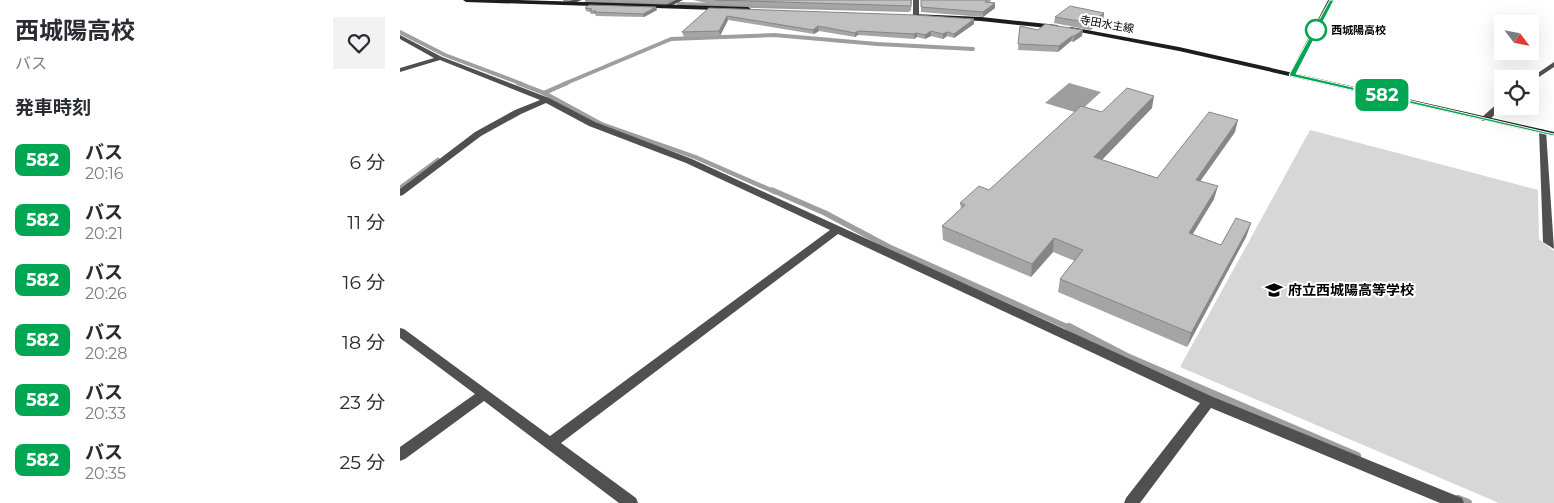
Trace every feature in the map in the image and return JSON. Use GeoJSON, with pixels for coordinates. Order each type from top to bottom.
{"type":"FeatureCollection","features":[{"type":"Feature","properties":{"kind":"main road"},"geometry":{"type":"LineString","coordinates":[[466,0],[759,10]]}},
{"type":"Feature","properties":{"kind":"main road","name":"寺田水主線"},"geometry":{"type":"LineString","coordinates":[[907,14],[1048,26],[1179,49],[1554,134]]}},
{"type":"Feature","properties":{"kind":"street"},"geometry":{"type":"LineString","coordinates":[[568,4],[579,0]]}},
{"type":"Feature","properties":{"kind":"street"},"geometry":{"type":"LineString","coordinates":[[667,6],[680,0]]}},
{"type":"Feature","properties":{"kind":"street"},"geometry":{"type":"LineString","coordinates":[[915,0],[916,15]]}},
{"type":"Feature","properties":{"kind":"street"},"geometry":{"type":"LineString","coordinates":[[1292,75],[1332,0]]}},
{"type":"Feature","properties":{"kind":"street"},"geometry":{"type":"LineString","coordinates":[[400,38],[440,58],[546,100],[592,124],[689,161],[1209,401],[1457,503]]}},
{"type":"Feature","properties":{"kind":"street"},"geometry":{"type":"LineString","coordinates":[[400,70],[440,58]]}},
{"type":"Feature","properties":{"kind":"street"},"geometry":{"type":"LineString","coordinates":[[1539,75],[1554,64]]}},
{"type":"Feature","properties":{"kind":"street"},"geometry":{"type":"LineString","coordinates":[[400,193],[478,134],[518,112],[546,100]]}},
{"type":"Feature","properties":{"kind":"street"},"geometry":{"type":"LineString","coordinates":[[1485,119],[1494,111]]}},
{"type":"Feature","properties":{"kind":"street"},"geometry":{"type":"LineString","coordinates":[[1542,131],[1548,242],[1554,246]]}},
{"type":"Feature","properties":{"kind":"street"},"geometry":{"type":"LineString","coordinates":[[551,443],[838,229]]}},
{"type":"Feature","properties":{"kind":"street"},"geometry":{"type":"LineString","coordinates":[[400,332],[631,503]]}},
{"type":"Feature","properties":{"kind":"street"},"geometry":{"type":"LineString","coordinates":[[400,455],[485,394]]}},
{"type":"Feature","properties":{"kind":"street"},"geometry":{"type":"LineString","coordinates":[[1131,503],[1209,401]]}},
{"type":"Feature","properties":{"kind":"shaded area"},"geometry":{"type":"Polygon","coordinates":[[[1069,83],[1101,92],[1078,113],[1045,103],[1069,83]]]}},
{"type":"Feature","properties":{"kind":"shaded area"},"geometry":{"type":"Polygon","coordinates":[[[1310,130],[1538,190],[1539,239],[1554,251],[1554,503],[1499,503],[1180,367],[1310,130]]]}},
{"type":"Feature","properties":{"kind":"building"},"geometry":{"type":"Polygon","coordinates":[[[715,0],[911,0],[911,6],[715,0]]]}},
{"type":"Feature","properties":{"kind":"building"},"geometry":{"type":"Polygon","coordinates":[[[921,0],[987,0],[985,2],[995,3],[983,12],[921,7],[921,0]]]}},
{"type":"Feature","properties":{"kind":"building"},"geometry":{"type":"Polygon","coordinates":[[[589,5],[656,7],[643,14],[594,12],[596,11],[590,11],[592,9],[585,8],[589,5]]]}},
{"type":"Feature","properties":{"kind":"building"},"geometry":{"type":"Polygon","coordinates":[[[1070,6],[1104,13],[1091,23],[1055,17],[1070,6]]]}},
{"type":"Feature","properties":{"kind":"building"},"geometry":{"type":"Polygon","coordinates":[[[709,8],[916,15],[974,19],[954,34],[931,31],[925,35],[917,33],[858,31],[855,33],[818,26],[813,30],[727,16],[719,31],[682,32],[709,8]]]}},
{"type":"Feature","properties":{"kind":"building"},"geometry":{"type":"Polygon","coordinates":[[[1045,24],[1083,30],[1059,46],[1018,44],[1020,26],[1038,30],[1045,24]]]}},
{"type":"Feature","properties":{"kind":"building"},"geometry":{"type":"Polygon","coordinates":[[[1127,88],[1154,96],[1094,157],[1157,178],[1209,112],[1238,120],[1196,180],[1218,186],[1189,233],[1221,245],[1236,218],[1251,223],[1191,333],[1060,279],[1083,250],[1054,238],[1032,264],[942,226],[965,205],[960,203],[979,186],[989,190],[1081,106],[1102,112],[1127,88]]]}},
{"type":"Feature","properties":{"kind":"waterway"},"geometry":{"type":"LineString","coordinates":[[565,0],[572,0]]}},
{"type":"Feature","properties":{"kind":"waterway"},"geometry":{"type":"LineString","coordinates":[[587,1],[667,3],[675,0]]}},
{"type":"Feature","properties":{"kind":"waterway"},"geometry":{"type":"LineString","coordinates":[[679,4],[908,10]]}},
{"type":"Feature","properties":{"kind":"waterway"},"geometry":{"type":"LineString","coordinates":[[400,32],[445,55],[522,84]]}},
{"type":"Feature","properties":{"kind":"waterway"},"geometry":{"type":"LineString","coordinates":[[564,84],[671,39],[774,35],[877,44],[973,49]]}},
{"type":"Feature","properties":{"kind":"waterway"},"geometry":{"type":"LineString","coordinates":[[518,83],[544,93]]}},
{"type":"Feature","properties":{"kind":"waterway"},"geometry":{"type":"LineString","coordinates":[[544,93],[567,83]]}},
{"type":"Feature","properties":{"kind":"waterway"},"geometry":{"type":"LineString","coordinates":[[544,93],[601,124],[695,157],[775,192]]}},
{"type":"Feature","properties":{"kind":"waterway"},"geometry":{"type":"LineString","coordinates":[[400,188],[438,160]]}},
{"type":"Feature","properties":{"kind":"waterway"},"geometry":{"type":"LineString","coordinates":[[772,190],[825,213],[889,247],[1072,329]]}},
{"type":"Feature","properties":{"kind":"waterway"},"geometry":{"type":"LineString","coordinates":[[1069,327],[1129,358],[1357,456]]}},
{"type":"Feature","properties":{"kind":"waterway"},"geometry":{"type":"LineString","coordinates":[[1458,499],[1468,503]]}},
{"type":"Feature","properties":{"kind":"bus line","name":"582"},"geometry":{"type":"LineString","coordinates":[[1331,0],[1292,75],[1554,134]]}},
{"type":"Feature","properties":{"kind":"place","name":"西城陽高校"},"geometry":{"type":"Point","coordinates":[1316,30]}},
{"type":"Feature","properties":{"kind":"place","name":"府立西城陽高等学校"},"geometry":{"type":"Point","coordinates":[1274,290]}}]}
